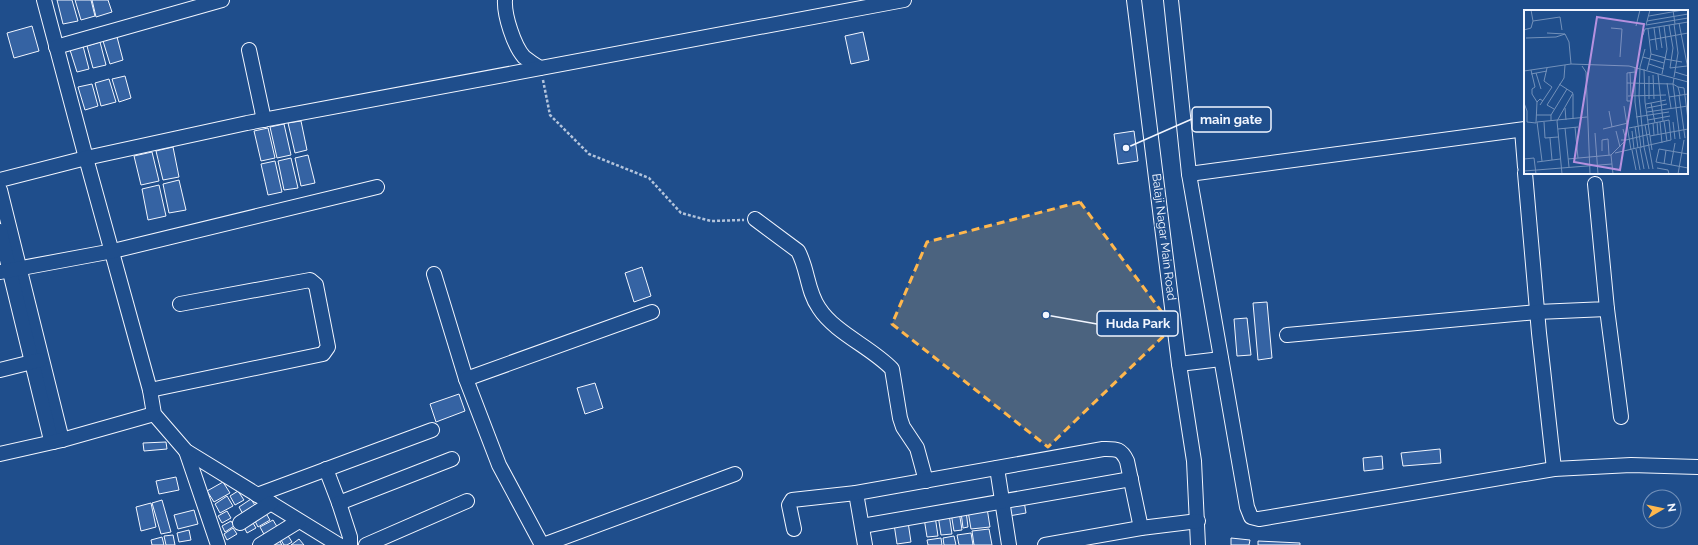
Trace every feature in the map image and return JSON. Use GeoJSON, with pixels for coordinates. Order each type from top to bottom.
{"type":"FeatureCollection","features":[{"type":"Feature","properties":{"kind":"street"},"geometry":{"type":"LineString","coordinates":[[44,0],[150,390],[154,414],[186,450],[271,503],[329,543]]}},
{"type":"Feature","properties":{"kind":"street"},"geometry":{"type":"LineString","coordinates":[[56,47],[222,0]]}},
{"type":"Feature","properties":{"kind":"street"},"geometry":{"type":"LineString","coordinates":[[504,0],[504,7],[516,44],[525,57],[540,68]]}},
{"type":"Feature","properties":{"kind":"street"},"geometry":{"type":"LineString","coordinates":[[0,180],[86,158],[264,120],[904,0]]}},
{"type":"Feature","properties":{"kind":"street","name":"Balaji Nagar Main Road"},"geometry":{"type":"LineString","coordinates":[[1134,0],[1179,364],[1194,461],[1198,545]]}},
{"type":"Feature","properties":{"kind":"street"},"geometry":{"type":"LineString","coordinates":[[1171,0],[1189,174],[1247,507],[1251,517],[1260,519],[1554,469],[1631,465],[1698,467]]}},
{"type":"Feature","properties":{"kind":"street"},"geometry":{"type":"LineString","coordinates":[[249,50],[264,120]]}},
{"type":"Feature","properties":{"kind":"street"},"geometry":{"type":"LineString","coordinates":[[1189,174],[1523,129],[1524,148]]}},
{"type":"Feature","properties":{"kind":"street"},"geometry":{"type":"LineString","coordinates":[[1526,174],[1537,312],[1554,469]]}},
{"type":"Feature","properties":{"kind":"street"},"geometry":{"type":"LineString","coordinates":[[1595,184],[1607,309],[1621,416]]}},
{"type":"Feature","properties":{"kind":"street"},"geometry":{"type":"LineString","coordinates":[[10,270],[112,251],[377,187]]}},
{"type":"Feature","properties":{"kind":"street"},"geometry":{"type":"LineString","coordinates":[[0,190],[10,270]]}},
{"type":"Feature","properties":{"kind":"street"},"geometry":{"type":"LineString","coordinates":[[755,219],[798,251],[802,258],[813,299],[819,310],[830,321],[892,369],[900,418],[904,427],[918,448],[926,481]]}},
{"type":"Feature","properties":{"kind":"street"},"geometry":{"type":"LineString","coordinates":[[0,231],[58,441]]}},
{"type":"Feature","properties":{"kind":"street"},"geometry":{"type":"LineString","coordinates":[[434,274],[466,379],[499,465],[542,545],[735,474]]}},
{"type":"Feature","properties":{"kind":"street"},"geometry":{"type":"LineString","coordinates":[[150,390],[324,354],[327,351],[328,347],[316,284],[310,280],[180,304]]}},
{"type":"Feature","properties":{"kind":"street"},"geometry":{"type":"LineString","coordinates":[[1287,335],[1537,312],[1607,309]]}},
{"type":"Feature","properties":{"kind":"street"},"geometry":{"type":"LineString","coordinates":[[466,379],[652,312]]}},
{"type":"Feature","properties":{"kind":"street"},"geometry":{"type":"LineString","coordinates":[[1179,364],[1221,359]]}},
{"type":"Feature","properties":{"kind":"street"},"geometry":{"type":"LineString","coordinates":[[0,370],[37,361]]}},
{"type":"Feature","properties":{"kind":"street"},"geometry":{"type":"LineString","coordinates":[[0,454],[58,441],[154,414]]}},
{"type":"Feature","properties":{"kind":"street"},"geometry":{"type":"LineString","coordinates":[[257,495],[432,430]]}},
{"type":"Feature","properties":{"kind":"street"},"geometry":{"type":"LineString","coordinates":[[794,530],[789,505],[792,500],[856,493],[1103,449],[1115,449],[1123,453],[1127,462],[1141,528]]}},
{"type":"Feature","properties":{"kind":"street"},"geometry":{"type":"LineString","coordinates":[[186,450],[218,545]]}},
{"type":"Feature","properties":{"kind":"street"},"geometry":{"type":"LineString","coordinates":[[340,503],[452,459]]}},
{"type":"Feature","properties":{"kind":"street"},"geometry":{"type":"LineString","coordinates":[[997,468],[1009,545]]}},
{"type":"Feature","properties":{"kind":"street"},"geometry":{"type":"LineString","coordinates":[[326,469],[340,503],[350,538],[350,545]]}},
{"type":"Feature","properties":{"kind":"street"},"geometry":{"type":"LineString","coordinates":[[862,526],[1002,503],[1131,479]]}},
{"type":"Feature","properties":{"kind":"street"},"geometry":{"type":"LineString","coordinates":[[856,493],[865,545]]}},
{"type":"Feature","properties":{"kind":"street"},"geometry":{"type":"LineString","coordinates":[[366,545],[468,501]]}},
{"type":"Feature","properties":{"kind":"street"},"geometry":{"type":"LineString","coordinates":[[240,523],[271,503]]}},
{"type":"Feature","properties":{"kind":"street"},"geometry":{"type":"LineString","coordinates":[[260,545],[298,521]]}},
{"type":"Feature","properties":{"kind":"street"},"geometry":{"type":"LineString","coordinates":[[1045,545],[1141,528],[1198,521]]}},
{"type":"Feature","properties":{"kind":"path"},"geometry":{"type":"LineString","coordinates":[[540,68],[550,115],[589,154],[649,178],[681,213],[711,221],[755,219]]}},
{"type":"Feature","properties":{"kind":"highlighted area"},"geometry":{"type":"Polygon","coordinates":[[[1080,202],[1173,327],[1048,447],[892,324],[927,242],[1080,202]]]}},
{"type":"Feature","properties":{"kind":"building"},"geometry":{"type":"Polygon","coordinates":[[[57,0],[72,0],[78,21],[63,24],[57,0]]]}},
{"type":"Feature","properties":{"kind":"building"},"geometry":{"type":"Polygon","coordinates":[[[75,0],[91,0],[95,16],[81,20],[75,0]]]}},
{"type":"Feature","properties":{"kind":"building"},"geometry":{"type":"Polygon","coordinates":[[[92,0],[108,0],[112,12],[96,17],[92,0]]]}},
{"type":"Feature","properties":{"kind":"building"},"geometry":{"type":"Polygon","coordinates":[[[32,26],[39,51],[14,58],[7,33],[32,26]]]}},
{"type":"Feature","properties":{"kind":"building"},"geometry":{"type":"Polygon","coordinates":[[[863,32],[869,60],[851,64],[845,36],[863,32]]]}},
{"type":"Feature","properties":{"kind":"building"},"geometry":{"type":"Polygon","coordinates":[[[117,37],[123,60],[110,64],[103,41],[117,37]]]}},
{"type":"Feature","properties":{"kind":"building"},"geometry":{"type":"Polygon","coordinates":[[[100,42],[106,65],[93,68],[87,46],[100,42]]]}},
{"type":"Feature","properties":{"kind":"building"},"geometry":{"type":"Polygon","coordinates":[[[83,46],[89,69],[77,72],[70,50],[83,46]]]}},
{"type":"Feature","properties":{"kind":"building"},"geometry":{"type":"Polygon","coordinates":[[[125,76],[131,98],[119,102],[112,79],[125,76]]]}},
{"type":"Feature","properties":{"kind":"building"},"geometry":{"type":"Polygon","coordinates":[[[109,79],[116,102],[101,106],[95,83],[109,79]]]}},
{"type":"Feature","properties":{"kind":"building"},"geometry":{"type":"Polygon","coordinates":[[[92,84],[98,106],[85,110],[78,87],[92,84]]]}},
{"type":"Feature","properties":{"kind":"building"},"geometry":{"type":"Polygon","coordinates":[[[301,121],[307,150],[295,153],[288,123],[301,121]]]}},
{"type":"Feature","properties":{"kind":"building"},"geometry":{"type":"Polygon","coordinates":[[[284,124],[291,155],[277,158],[270,127],[284,124]]]}},
{"type":"Feature","properties":{"kind":"building"},"geometry":{"type":"Polygon","coordinates":[[[268,128],[275,158],[261,161],[254,131],[268,128]]]}},
{"type":"Feature","properties":{"kind":"building"},"geometry":{"type":"Polygon","coordinates":[[[1134,131],[1138,161],[1118,164],[1114,134],[1134,131]]]}},
{"type":"Feature","properties":{"kind":"building"},"geometry":{"type":"Polygon","coordinates":[[[173,147],[179,177],[163,180],[156,151],[173,147]]]}},
{"type":"Feature","properties":{"kind":"building"},"geometry":{"type":"Polygon","coordinates":[[[152,152],[159,181],[141,185],[134,156],[152,152]]]}},
{"type":"Feature","properties":{"kind":"building"},"geometry":{"type":"Polygon","coordinates":[[[308,155],[315,183],[301,186],[295,158],[308,155]]]}},
{"type":"Feature","properties":{"kind":"building"},"geometry":{"type":"Polygon","coordinates":[[[291,158],[298,188],[284,190],[278,161],[291,158]]]}},
{"type":"Feature","properties":{"kind":"building"},"geometry":{"type":"Polygon","coordinates":[[[275,161],[282,192],[268,195],[261,164],[275,161]]]}},
{"type":"Feature","properties":{"kind":"building"},"geometry":{"type":"Polygon","coordinates":[[[179,180],[186,210],[169,213],[163,184],[179,180]]]}},
{"type":"Feature","properties":{"kind":"building"},"geometry":{"type":"Polygon","coordinates":[[[159,185],[166,216],[148,220],[142,189],[159,185]]]}},
{"type":"Feature","properties":{"kind":"building"},"geometry":{"type":"Polygon","coordinates":[[[642,267],[651,296],[634,302],[625,273],[642,267]]]}},
{"type":"Feature","properties":{"kind":"building"},"geometry":{"type":"Polygon","coordinates":[[[1267,302],[1272,358],[1258,360],[1253,303],[1267,302]]]}},
{"type":"Feature","properties":{"kind":"building"},"geometry":{"type":"Polygon","coordinates":[[[1247,318],[1251,355],[1237,356],[1234,319],[1247,318]]]}},
{"type":"Feature","properties":{"kind":"building"},"geometry":{"type":"Polygon","coordinates":[[[595,383],[603,408],[585,414],[577,388],[595,383]]]}},
{"type":"Feature","properties":{"kind":"building"},"geometry":{"type":"Polygon","coordinates":[[[459,394],[465,411],[436,422],[430,404],[459,394]]]}},
{"type":"Feature","properties":{"kind":"building"},"geometry":{"type":"Polygon","coordinates":[[[166,442],[167,449],[144,451],[143,443],[166,442]]]}},
{"type":"Feature","properties":{"kind":"building"},"geometry":{"type":"Polygon","coordinates":[[[1440,449],[1441,463],[1403,466],[1401,453],[1440,449]]]}},
{"type":"Feature","properties":{"kind":"building"},"geometry":{"type":"Polygon","coordinates":[[[1382,456],[1383,469],[1364,471],[1363,458],[1382,456]]]}},
{"type":"Feature","properties":{"kind":"building"},"geometry":{"type":"Polygon","coordinates":[[[176,477],[179,490],[159,494],[156,481],[176,477]]]}},
{"type":"Feature","properties":{"kind":"building"},"geometry":{"type":"Polygon","coordinates":[[[223,482],[230,493],[214,502],[207,491],[223,482]]]}},
{"type":"Feature","properties":{"kind":"building"},"geometry":{"type":"Polygon","coordinates":[[[238,491],[244,500],[235,505],[230,496],[238,491]]]}},
{"type":"Feature","properties":{"kind":"building"},"geometry":{"type":"Polygon","coordinates":[[[227,496],[233,506],[220,513],[215,504],[227,496]]]}},
{"type":"Feature","properties":{"kind":"building"},"geometry":{"type":"Polygon","coordinates":[[[251,499],[258,510],[245,518],[239,507],[251,499]]]}},
{"type":"Feature","properties":{"kind":"building"},"geometry":{"type":"Polygon","coordinates":[[[162,500],[171,532],[161,534],[152,503],[162,500]]]}},
{"type":"Feature","properties":{"kind":"building"},"geometry":{"type":"Polygon","coordinates":[[[1024,501],[1026,513],[1009,516],[1007,504],[1024,501]]]}},
{"type":"Feature","properties":{"kind":"building"},"geometry":{"type":"Polygon","coordinates":[[[151,503],[156,527],[141,531],[136,507],[151,503]]]}},
{"type":"Feature","properties":{"kind":"building"},"geometry":{"type":"Polygon","coordinates":[[[987,508],[990,527],[971,529],[968,511],[987,508]]]}},
{"type":"Feature","properties":{"kind":"building"},"geometry":{"type":"Polygon","coordinates":[[[194,510],[198,524],[178,529],[174,515],[194,510]]]}},
{"type":"Feature","properties":{"kind":"building"},"geometry":{"type":"Polygon","coordinates":[[[264,510],[270,520],[258,527],[253,517],[264,510]]]}},
{"type":"Feature","properties":{"kind":"building"},"geometry":{"type":"Polygon","coordinates":[[[227,511],[231,518],[222,523],[218,516],[227,511]]]}},
{"type":"Feature","properties":{"kind":"building"},"geometry":{"type":"Polygon","coordinates":[[[959,511],[962,530],[954,531],[951,513],[959,511]]]}},
{"type":"Feature","properties":{"kind":"building"},"geometry":{"type":"Polygon","coordinates":[[[966,511],[968,527],[963,528],[961,512],[966,511]]]}},
{"type":"Feature","properties":{"kind":"building"},"geometry":{"type":"Polygon","coordinates":[[[949,514],[952,534],[941,535],[938,515],[949,514]]]}},
{"type":"Feature","properties":{"kind":"building"},"geometry":{"type":"Polygon","coordinates":[[[935,516],[938,536],[927,537],[924,518],[935,516]]]}},
{"type":"Feature","properties":{"kind":"building"},"geometry":{"type":"Polygon","coordinates":[[[250,518],[256,528],[247,533],[242,523],[250,518]]]}},
{"type":"Feature","properties":{"kind":"building"},"geometry":{"type":"Polygon","coordinates":[[[273,520],[279,530],[266,538],[260,527],[273,520]]]}},
{"type":"Feature","properties":{"kind":"building"},"geometry":{"type":"Polygon","coordinates":[[[231,521],[234,526],[225,532],[222,526],[231,521]]]}},
{"type":"Feature","properties":{"kind":"building"},"geometry":{"type":"Polygon","coordinates":[[[908,522],[911,542],[897,544],[894,524],[908,522]]]}},
{"type":"Feature","properties":{"kind":"building"},"geometry":{"type":"Polygon","coordinates":[[[233,528],[237,534],[227,540],[224,534],[233,528]]]}},
{"type":"Feature","properties":{"kind":"building"},"geometry":{"type":"Polygon","coordinates":[[[989,529],[992,545],[974,545],[972,531],[989,529]]]}},
{"type":"Feature","properties":{"kind":"building"},"geometry":{"type":"Polygon","coordinates":[[[189,530],[191,540],[179,542],[177,533],[189,530]]]}},
{"type":"Feature","properties":{"kind":"building"},"geometry":{"type":"Polygon","coordinates":[[[285,531],[292,542],[287,545],[284,545],[278,535],[285,531]]]}},
{"type":"Feature","properties":{"kind":"building"},"geometry":{"type":"Polygon","coordinates":[[[971,533],[973,545],[959,545],[957,535],[971,533]]]}},
{"type":"Feature","properties":{"kind":"building"},"geometry":{"type":"Polygon","coordinates":[[[173,535],[175,545],[166,545],[164,536],[173,535]]]}},
{"type":"Feature","properties":{"kind":"building"},"geometry":{"type":"Polygon","coordinates":[[[954,536],[956,545],[944,545],[943,538],[954,536]]]}},
{"type":"Feature","properties":{"kind":"building"},"geometry":{"type":"Polygon","coordinates":[[[162,537],[164,545],[152,545],[151,540],[162,537]]]}},
{"type":"Feature","properties":{"kind":"building"},"geometry":{"type":"Polygon","coordinates":[[[277,537],[282,545],[271,545],[277,537]]]}},
{"type":"Feature","properties":{"kind":"building"},"geometry":{"type":"Polygon","coordinates":[[[941,538],[942,545],[928,545],[927,540],[941,538]]]}},
{"type":"Feature","properties":{"kind":"building"},"geometry":{"type":"Polygon","coordinates":[[[1231,538],[1250,540],[1249,545],[1231,545],[1231,538]]]}},
{"type":"Feature","properties":{"kind":"building"},"geometry":{"type":"Polygon","coordinates":[[[299,539],[304,545],[291,545],[299,539]]]}},
{"type":"Feature","properties":{"kind":"building"},"geometry":{"type":"Polygon","coordinates":[[[1258,541],[1300,543],[1300,545],[1258,545],[1258,541]]]}},
{"type":"Feature","properties":{"kind":"place","name":"main gate"},"geometry":{"type":"Point","coordinates":[1126,148]}},
{"type":"Feature","properties":{"kind":"place","name":"Huda Park"},"geometry":{"type":"Point","coordinates":[1046,315]}}]}
